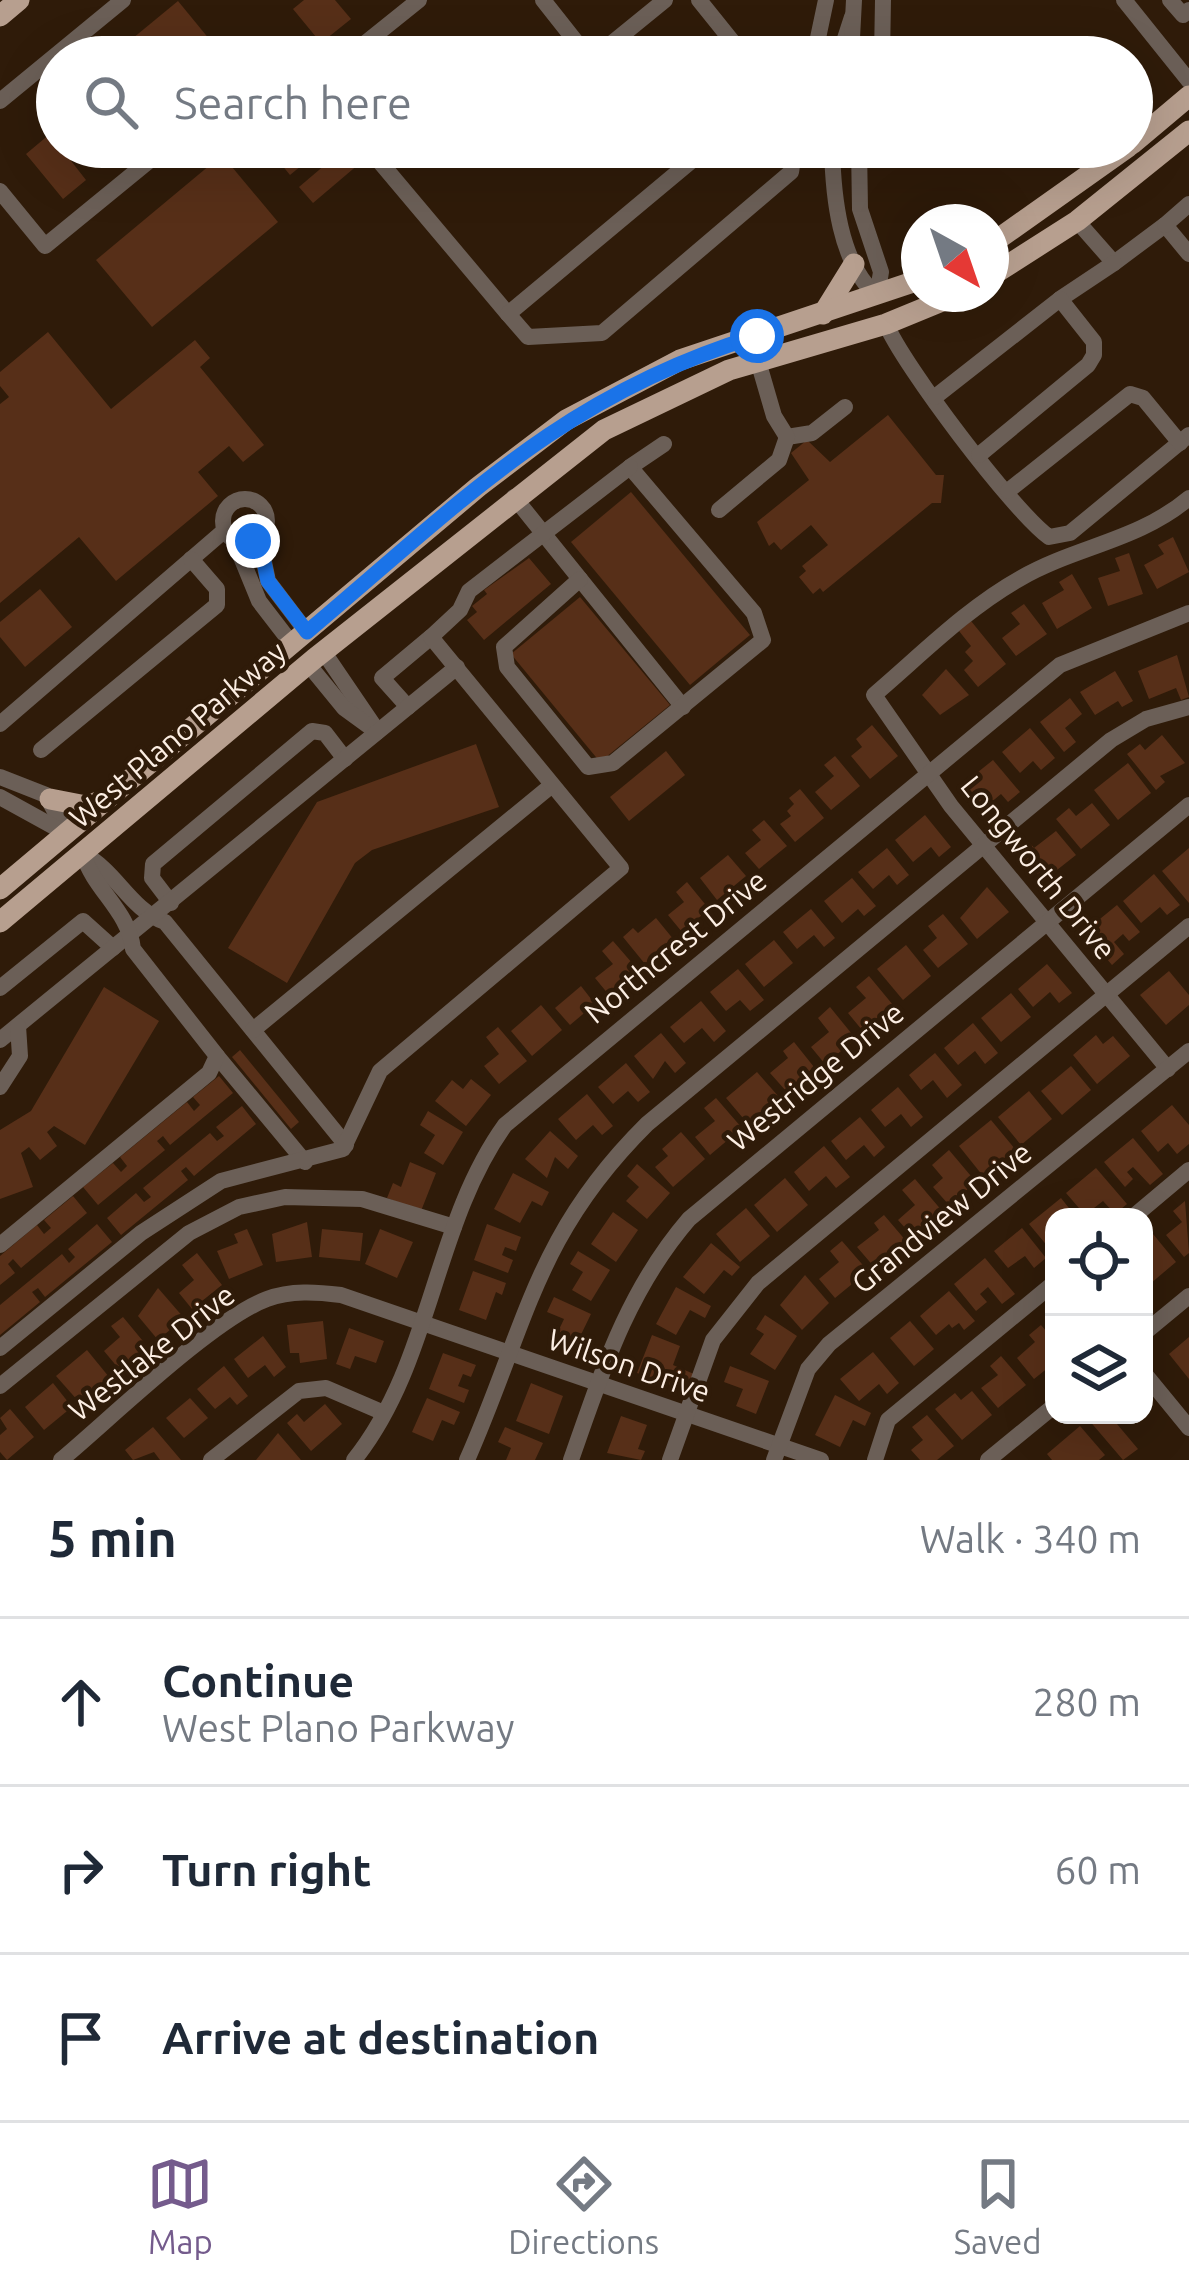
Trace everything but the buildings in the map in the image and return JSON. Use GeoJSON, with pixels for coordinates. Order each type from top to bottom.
{"type":"FeatureCollection","features":[{"type":"Feature","properties":{"kind":"main road"},"geometry":{"type":"LineString","coordinates":[[0,16],[19,0]]}},
{"type":"Feature","properties":{"kind":"main road"},"geometry":{"type":"LineString","coordinates":[[1153,126],[1189,95]]}},
{"type":"Feature","properties":{"kind":"main road"},"geometry":{"type":"LineString","coordinates":[[1153,160],[1189,131]]}},
{"type":"Feature","properties":{"kind":"main road"},"geometry":{"type":"LineString","coordinates":[[1009,233],[1102,168]]}},
{"type":"Feature","properties":{"kind":"main road"},"geometry":{"type":"LineString","coordinates":[[1009,264],[1077,221],[1143,168]]}},
{"type":"Feature","properties":{"kind":"main road"},"geometry":{"type":"LineString","coordinates":[[1060,201],[1077,221]]}},
{"type":"Feature","properties":{"kind":"main road"},"geometry":{"type":"LineString","coordinates":[[823,314],[854,264]]}},
{"type":"Feature","properties":{"kind":"main road","name":"West Plano Parkway"},"geometry":{"type":"LineString","coordinates":[[0,889],[532,443],[627,384],[901,287]]}},
{"type":"Feature","properties":{"kind":"main road"},"geometry":{"type":"LineString","coordinates":[[877,296],[886,324]]}},
{"type":"Feature","properties":{"kind":"main road","name":"West Plano Parkway"},"geometry":{"type":"LineString","coordinates":[[0,922],[514,497],[640,409],[758,361],[915,312]]}},
{"type":"Feature","properties":{"kind":"main road"},"geometry":{"type":"LineString","coordinates":[[299,638],[315,658]]}},
{"type":"Feature","properties":{"kind":"main road"},"geometry":{"type":"LineString","coordinates":[[50,799],[86,806],[111,798]]}},
{"type":"Feature","properties":{"kind":"main road"},"geometry":{"type":"LineString","coordinates":[[67,834],[83,854]]}},
{"type":"Feature","properties":{"kind":"street"},"geometry":{"type":"LineString","coordinates":[[79,36],[123,0]]}},
{"type":"Feature","properties":{"kind":"street"},"geometry":{"type":"LineString","coordinates":[[374,36],[419,0]]}},
{"type":"Feature","properties":{"kind":"street"},"geometry":{"type":"LineString","coordinates":[[543,0],[574,36]]}},
{"type":"Feature","properties":{"kind":"street"},"geometry":{"type":"LineString","coordinates":[[619,36],[664,0]]}},
{"type":"Feature","properties":{"kind":"street"},"geometry":{"type":"LineString","coordinates":[[699,0],[726,36]]}},
{"type":"Feature","properties":{"kind":"street"},"geometry":{"type":"LineString","coordinates":[[818,36],[826,0]]}},
{"type":"Feature","properties":{"kind":"street"},"geometry":{"type":"LineString","coordinates":[[882,36],[883,0]]}},
{"type":"Feature","properties":{"kind":"street"},"geometry":{"type":"LineString","coordinates":[[1170,0],[1183,15],[1189,10]]}},
{"type":"Feature","properties":{"kind":"street"},"geometry":{"type":"LineString","coordinates":[[1127,1],[1189,81]]}},
{"type":"Feature","properties":{"kind":"street"},"geometry":{"type":"LineString","coordinates":[[878,36],[882,25]]}},
{"type":"Feature","properties":{"kind":"street"},"geometry":{"type":"LineString","coordinates":[[0,101],[36,71]]}},
{"type":"Feature","properties":{"kind":"street"},"geometry":{"type":"LineString","coordinates":[[0,191],[45,246],[140,168]]}},
{"type":"Feature","properties":{"kind":"street"},"geometry":{"type":"LineString","coordinates":[[385,168],[528,337],[602,333],[791,168]]}},
{"type":"Feature","properties":{"kind":"street"},"geometry":{"type":"LineString","coordinates":[[508,314],[683,168]]}},
{"type":"Feature","properties":{"kind":"street"},"geometry":{"type":"LineString","coordinates":[[833,168],[833,188],[854,264],[860,281],[877,296]]}},
{"type":"Feature","properties":{"kind":"street"},"geometry":{"type":"LineString","coordinates":[[859,168],[860,209],[881,272],[877,296]]}},
{"type":"Feature","properties":{"kind":"street"},"geometry":{"type":"LineString","coordinates":[[935,397],[1189,204]]}},
{"type":"Feature","properties":{"kind":"street"},"geometry":{"type":"LineString","coordinates":[[1077,221],[1114,263]]}},
{"type":"Feature","properties":{"kind":"street"},"geometry":{"type":"LineString","coordinates":[[1165,225],[1189,254]]}},
{"type":"Feature","properties":{"kind":"street"},"geometry":{"type":"LineString","coordinates":[[979,455],[1094,355],[1094,342],[1060,298]]}},
{"type":"Feature","properties":{"kind":"street"},"geometry":{"type":"LineString","coordinates":[[886,324],[900,355],[1039,530],[1061,538],[1185,439],[1143,398],[1130,394],[1008,490]]}},
{"type":"Feature","properties":{"kind":"street"},"geometry":{"type":"LineString","coordinates":[[758,361],[774,416],[787,436]]}},
{"type":"Feature","properties":{"kind":"street"},"geometry":{"type":"LineString","coordinates":[[627,384],[640,409]]}},
{"type":"Feature","properties":{"kind":"street"},"geometry":{"type":"LineString","coordinates":[[787,436],[812,433],[845,407]]}},
{"type":"Feature","properties":{"kind":"street"},"geometry":{"type":"LineString","coordinates":[[719,510],[779,460],[787,436]]}},
{"type":"Feature","properties":{"kind":"street"},"geometry":{"type":"LineString","coordinates":[[407,707],[382,678],[460,610],[469,591],[542,531],[664,444]]}},
{"type":"Feature","properties":{"kind":"street"},"geometry":{"type":"LineString","coordinates":[[580,579],[504,647],[507,667],[588,767],[613,764],[763,640],[754,613],[630,467]]}},
{"type":"Feature","properties":{"kind":"street"},"geometry":{"type":"LineString","coordinates":[[514,497],[683,707]]}},
{"type":"Feature","properties":{"kind":"street","name":"Longworth Drive"},"geometry":{"type":"LineString","coordinates":[[1168,1069],[986,849],[874,695],[1006,587],[1042,567],[1134,535],[1189,498]]}},
{"type":"Feature","properties":{"kind":"street"},"geometry":{"type":"LineString","coordinates":[[248,499],[267,514],[259,538],[268,581],[299,638],[259,601],[230,535],[227,508],[248,499]]}},
{"type":"Feature","properties":{"kind":"street"},"geometry":{"type":"LineString","coordinates":[[0,724],[191,559],[230,535],[259,538]]}},
{"type":"Feature","properties":{"kind":"street"},"geometry":{"type":"LineString","coordinates":[[41,750],[217,605],[217,589],[191,559]]}},
{"type":"Feature","properties":{"kind":"street","name":"Northcrest Drive"},"geometry":{"type":"LineString","coordinates":[[354,1460],[384,1413],[482,1157],[519,1112],[1060,665],[1189,613]]}},
{"type":"Feature","properties":{"kind":"street"},"geometry":{"type":"LineString","coordinates":[[0,1348],[141,1233],[221,1181],[305,1162],[346,1144],[380,1071],[622,868],[431,637]]}},
{"type":"Feature","properties":{"kind":"street"},"geometry":{"type":"LineString","coordinates":[[315,658],[377,732]]}},
{"type":"Feature","properties":{"kind":"street"},"geometry":{"type":"LineString","coordinates":[[0,1040],[457,667]]}},
{"type":"Feature","properties":{"kind":"street"},"geometry":{"type":"LineString","coordinates":[[467,1460],[544,1259],[600,1171],[647,1124],[986,849],[1111,740],[1146,719],[1189,707]]}},
{"type":"Feature","properties":{"kind":"street"},"geometry":{"type":"LineString","coordinates":[[171,903],[152,878],[153,864],[312,731],[326,733],[345,759]]}},
{"type":"Feature","properties":{"kind":"street"},"geometry":{"type":"LineString","coordinates":[[0,777],[50,799],[67,834]]}},
{"type":"Feature","properties":{"kind":"street"},"geometry":{"type":"LineString","coordinates":[[253,1030],[552,785]]}},
{"type":"Feature","properties":{"kind":"street"},"geometry":{"type":"LineString","coordinates":[[0,797],[67,834]]}},
{"type":"Feature","properties":{"kind":"street","name":"Westridge Drive"},"geometry":{"type":"LineString","coordinates":[[571,1460],[634,1293],[689,1219],[1189,806]]}},
{"type":"Feature","properties":{"kind":"street"},"geometry":{"type":"LineString","coordinates":[[83,854],[103,866],[149,916],[165,922],[346,1144]]}},
{"type":"Feature","properties":{"kind":"street"},"geometry":{"type":"LineString","coordinates":[[83,854],[90,876],[131,931],[133,949],[305,1162]]}},
{"type":"Feature","properties":{"kind":"street"},"geometry":{"type":"LineString","coordinates":[[0,988],[83,921],[112,948]]}},
{"type":"Feature","properties":{"kind":"street"},"geometry":{"type":"LineString","coordinates":[[670,1460],[713,1340],[758,1282],[1189,926]]}},
{"type":"Feature","properties":{"kind":"street"},"geometry":{"type":"LineString","coordinates":[[0,1088],[20,1056],[18,1026]]}},
{"type":"Feature","properties":{"kind":"street","name":"Grandview Drive"},"geometry":{"type":"LineString","coordinates":[[776,1452],[808,1370],[829,1344],[1189,1051]]}},
{"type":"Feature","properties":{"kind":"street"},"geometry":{"type":"LineString","coordinates":[[0,1245],[209,1073],[217,1056]]}},
{"type":"Feature","properties":{"kind":"street"},"geometry":{"type":"LineString","coordinates":[[1144,1208],[1189,1170]]}},
{"type":"Feature","properties":{"kind":"street"},"geometry":{"type":"LineString","coordinates":[[0,1386],[189,1233],[239,1208],[285,1197],[362,1198],[454,1227]]}},
{"type":"Feature","properties":{"kind":"street"},"geometry":{"type":"LineString","coordinates":[[875,1460],[888,1420],[1045,1289]]}},
{"type":"Feature","properties":{"kind":"street","name":"Westlake Drive"},"geometry":{"type":"LineString","coordinates":[[61,1460],[234,1317],[272,1297],[341,1295],[420,1322]]}},
{"type":"Feature","properties":{"kind":"street"},"geometry":{"type":"LineString","coordinates":[[1153,1326],[1189,1296]]}},
{"type":"Feature","properties":{"kind":"street","name":"Wilson Drive"},"geometry":{"type":"LineString","coordinates":[[420,1322],[687,1414],[776,1452],[820,1460]]}},
{"type":"Feature","properties":{"kind":"street"},"geometry":{"type":"LineString","coordinates":[[1153,1384],[1189,1428]]}},
{"type":"Feature","properties":{"kind":"street"},"geometry":{"type":"LineString","coordinates":[[211,1460],[298,1391],[326,1388],[384,1413]]}},
{"type":"Feature","properties":{"kind":"street"},"geometry":{"type":"LineString","coordinates":[[988,1460],[1045,1413]]}},
{"type":"Feature","properties":{"kind":"route"},"geometry":{"type":"LineString","coordinates":[[253,541],[259,538],[260,558],[276,595],[307,632],[478,487],[566,420],[647,374],[757,336]]}}]}
